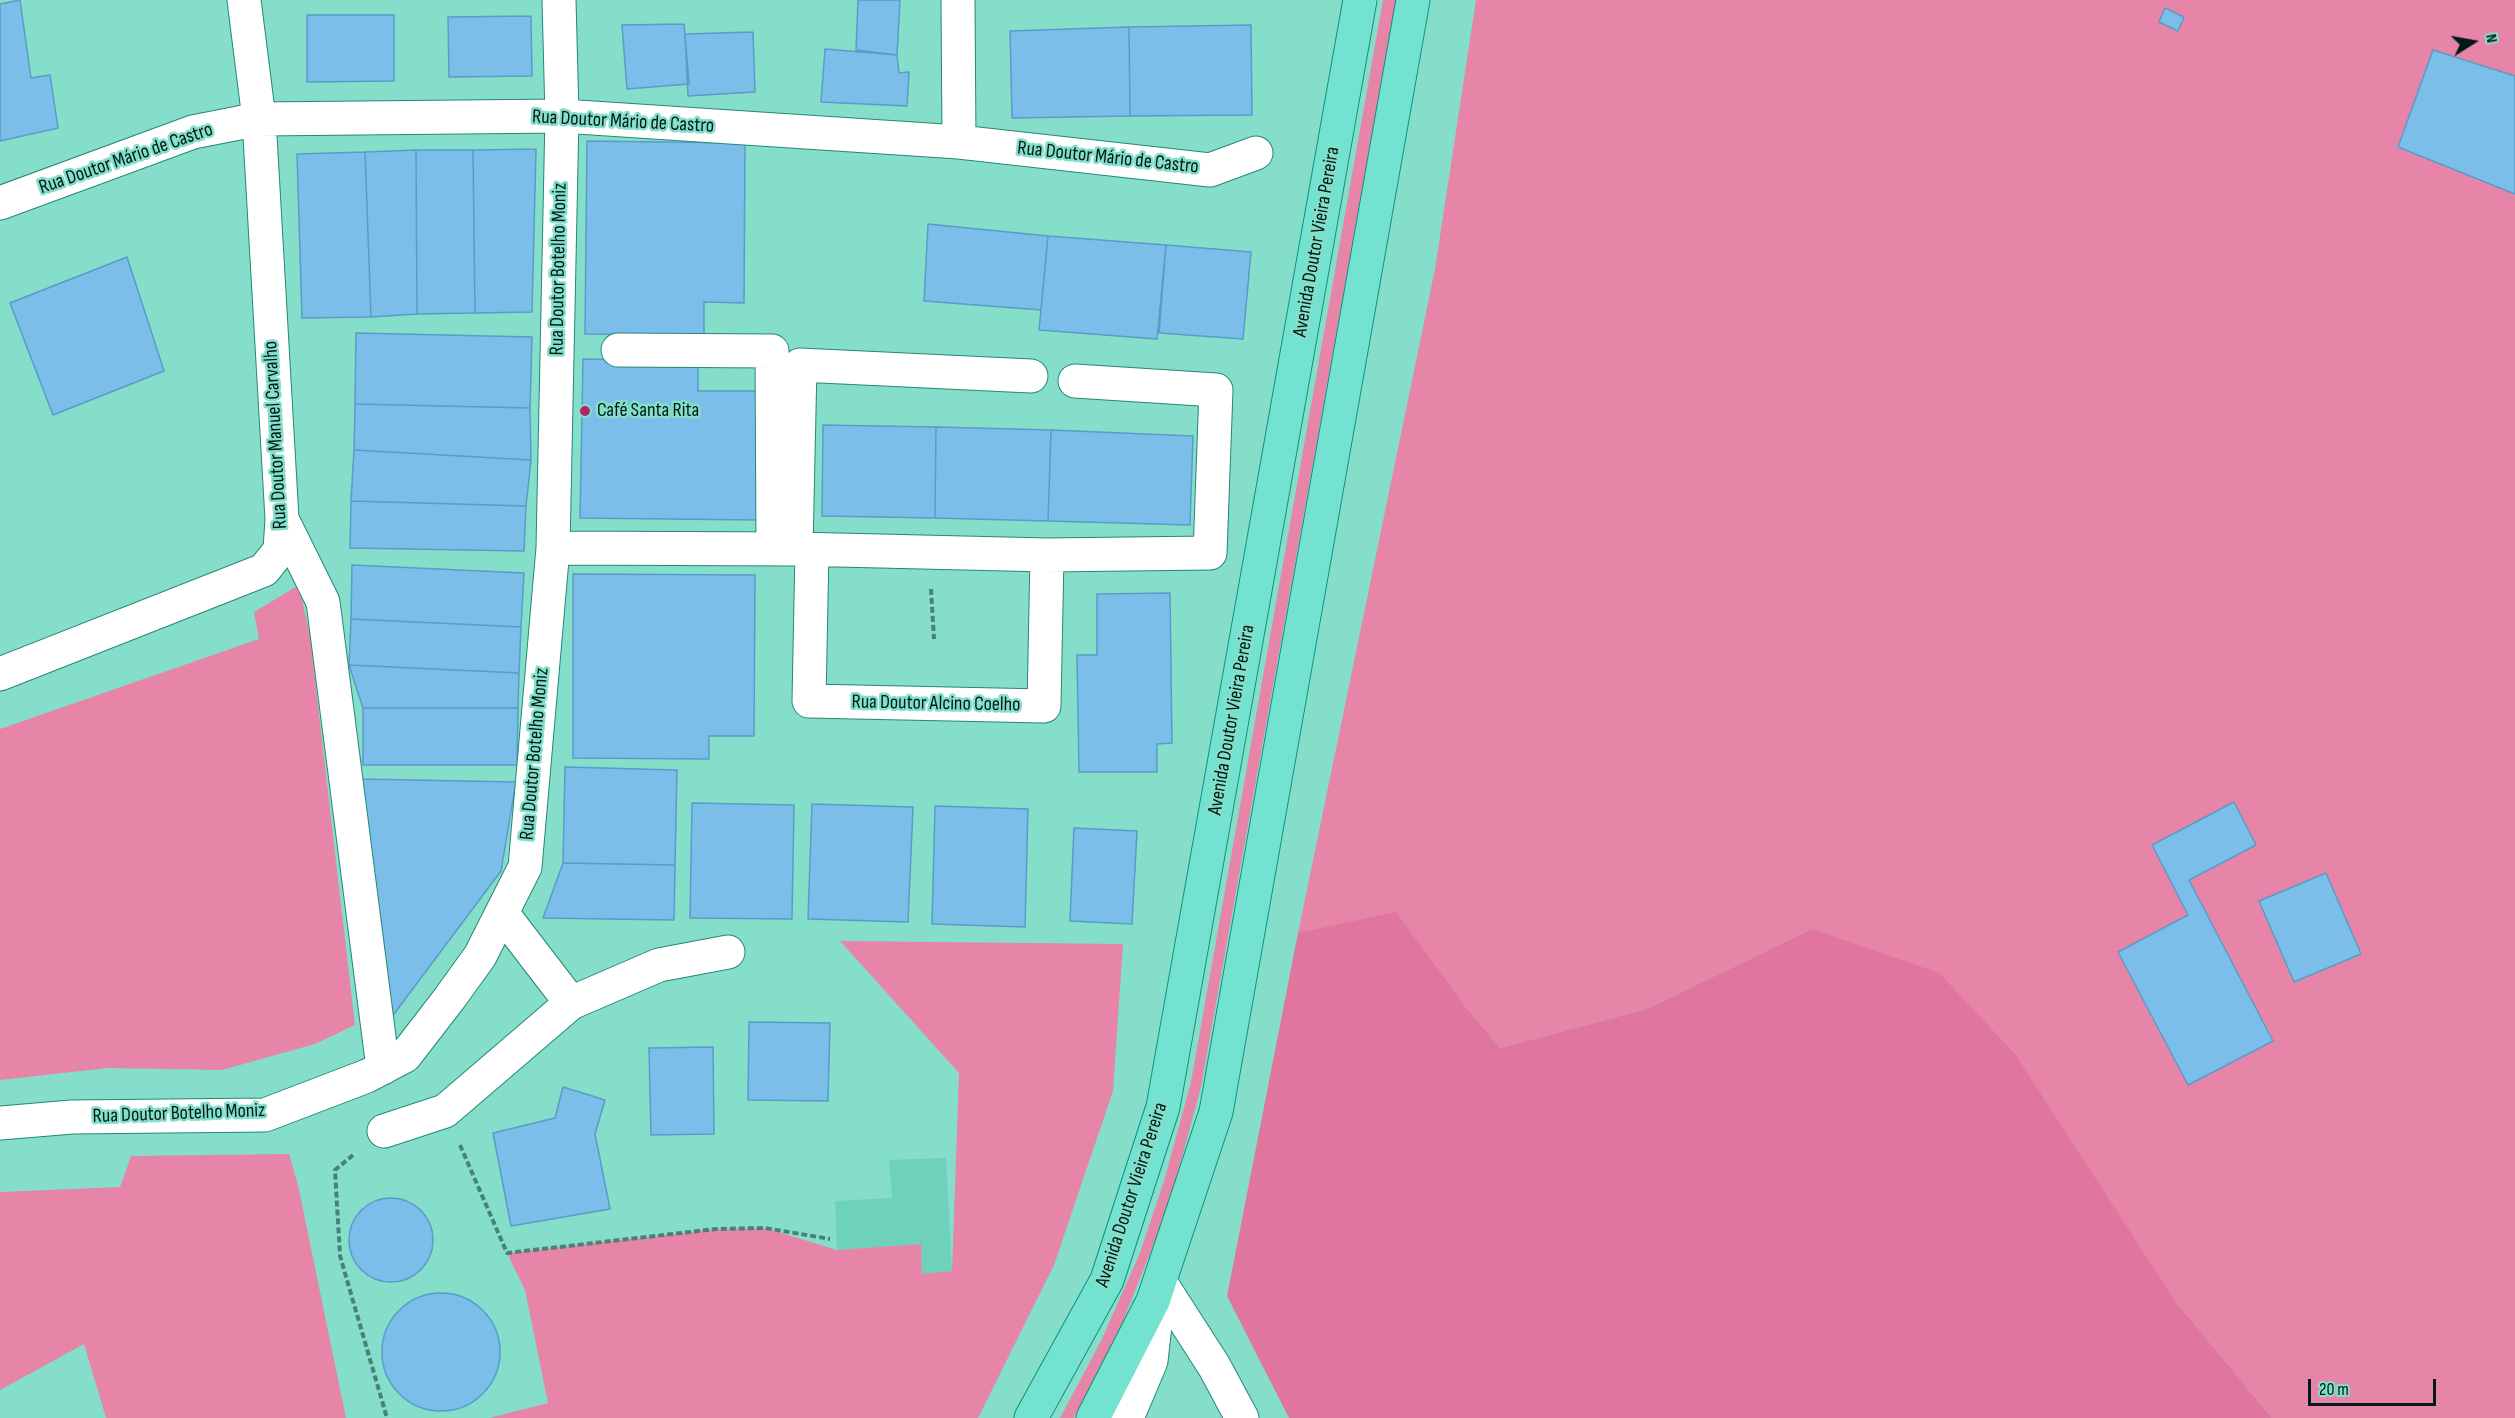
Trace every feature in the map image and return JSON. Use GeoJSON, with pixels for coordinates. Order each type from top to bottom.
{"type":"FeatureCollection","features":[{"type":"Feature","properties":{"kind":"main road","name":"Avenida Doutor Vieira Pereira"},"geometry":{"type":"LineString","coordinates":[[1031,1418],[1107,1280],[1163,1107],[1360,0]]}},
{"type":"Feature","properties":{"kind":"main road"},"geometry":{"type":"LineString","coordinates":[[1093,1418],[1153,1301],[1216,1112],[1413,0]]}},
{"type":"Feature","properties":{"kind":"street","name":"Rua Doutor Manuel Carvalho"},"geometry":{"type":"LineString","coordinates":[[0,674],[264,570],[280,550],[282,519],[259,119],[244,0]]}},
{"type":"Feature","properties":{"kind":"street","name":"Rua Doutor Botelho Moniz"},"geometry":{"type":"LineString","coordinates":[[0,1123],[72,1117],[265,1115],[383,1068],[405,1056],[480,956],[525,867],[553,548],[562,116],[560,0]]}},
{"type":"Feature","properties":{"kind":"street"},"geometry":{"type":"LineString","coordinates":[[958,0],[959,142]]}},
{"type":"Feature","properties":{"kind":"street","name":"Rua Doutor Mário de Castro"},"geometry":{"type":"LineString","coordinates":[[0,203],[193,132],[259,119],[562,116],[959,142],[1210,170],[1256,153]]}},
{"type":"Feature","properties":{"kind":"street"},"geometry":{"type":"LineString","coordinates":[[618,350],[772,351],[793,550]]}},
{"type":"Feature","properties":{"kind":"street"},"geometry":{"type":"LineString","coordinates":[[793,550],[800,366],[1031,376]]}},
{"type":"Feature","properties":{"kind":"street"},"geometry":{"type":"LineString","coordinates":[[553,548],[1047,555],[1209,554],[1216,390],[1075,381]]}},
{"type":"Feature","properties":{"kind":"street"},"geometry":{"type":"LineString","coordinates":[[282,519],[323,602],[383,1068]]}},
{"type":"Feature","properties":{"kind":"street","name":"Rua Doutor Alcino Coelho"},"geometry":{"type":"LineString","coordinates":[[793,550],[809,701],[821,702],[1044,706],[1047,555]]}},
{"type":"Feature","properties":{"kind":"street"},"geometry":{"type":"LineString","coordinates":[[501,913],[571,1003]]}},
{"type":"Feature","properties":{"kind":"street"},"geometry":{"type":"LineString","coordinates":[[384,1131],[445,1111],[571,1003],[659,965],[728,952]]}},
{"type":"Feature","properties":{"kind":"street"},"geometry":{"type":"LineString","coordinates":[[1127,1418],[1151,1361],[1160,1282]]}},
{"type":"Feature","properties":{"kind":"street"},"geometry":{"type":"LineString","coordinates":[[1160,1282],[1214,1366],[1242,1418]]}},
{"type":"Feature","properties":{"kind":"path"},"geometry":{"type":"LineString","coordinates":[[930,552],[934,639]]}},
{"type":"Feature","properties":{"kind":"path"},"geometry":{"type":"LineString","coordinates":[[445,1111],[507,1253],[716,1229],[765,1228],[830,1239]]}},
{"type":"Feature","properties":{"kind":"path"},"geometry":{"type":"LineString","coordinates":[[384,1131],[335,1170],[340,1256],[387,1418]]}},
{"type":"Feature","properties":{"kind":"shaded area"},"geometry":{"type":"Polygon","coordinates":[[[1383,0],[1396,0],[1201,1087],[1169,1205],[1120,1329],[1074,1418],[1060,1418],[1101,1341],[1140,1253],[1165,1178],[1191,1082],[1383,0]]]}},
{"type":"Feature","properties":{"kind":"shaded area"},"geometry":{"type":"Polygon","coordinates":[[[1476,0],[2515,0],[2515,1418],[2272,1418],[2175,1301],[1812,929],[1647,1009],[1500,1048],[1464,1005],[1298,933],[1435,269],[1476,0]]]}},
{"type":"Feature","properties":{"kind":"shaded area"},"geometry":{"type":"Polygon","coordinates":[[[299,585],[310,637],[355,1025],[315,1044],[222,1070],[108,1068],[0,1080],[0,729],[259,639],[254,612],[299,585]]]}},
{"type":"Feature","properties":{"kind":"shaded area"},"geometry":{"type":"Polygon","coordinates":[[[1396,912],[1464,1005],[1500,1048],[1647,1009],[1812,929],[1939,973],[2015,1054],[2175,1301],[2272,1418],[1289,1418],[1227,1296],[1298,933],[1396,912]]]}},
{"type":"Feature","properties":{"kind":"shaded area"},"geometry":{"type":"Polygon","coordinates":[[[840,941],[1123,944],[1113,1091],[1054,1265],[978,1418],[489,1418],[548,1403],[525,1290],[507,1253],[716,1229],[765,1228],[837,1250],[921,1244],[922,1274],[952,1271],[959,1073],[840,941]]]}},
{"type":"Feature","properties":{"kind":"shaded area"},"geometry":{"type":"Polygon","coordinates":[[[289,1154],[298,1185],[346,1418],[106,1418],[84,1344],[0,1390],[0,1192],[120,1187],[131,1156],[289,1154]]]}},
{"type":"Feature","properties":{"kind":"shaded area"},"geometry":{"type":"Polygon","coordinates":[[[946,1158],[952,1271],[922,1275],[921,1244],[837,1250],[835,1201],[892,1198],[889,1160],[946,1158]]]}},
{"type":"Feature","properties":{"kind":"building"},"geometry":{"type":"Polygon","coordinates":[[[20,0],[31,78],[50,75],[58,128],[0,141],[0,4],[20,0]]]}},
{"type":"Feature","properties":{"kind":"building"},"geometry":{"type":"Polygon","coordinates":[[[858,0],[900,0],[897,55],[856,50],[858,0]]]}},
{"type":"Feature","properties":{"kind":"building"},"geometry":{"type":"Polygon","coordinates":[[[2165,8],[2184,17],[2178,31],[2159,22],[2165,8]]]}},
{"type":"Feature","properties":{"kind":"building"},"geometry":{"type":"Polygon","coordinates":[[[307,15],[394,15],[394,81],[307,82],[307,15]]]}},
{"type":"Feature","properties":{"kind":"building"},"geometry":{"type":"Polygon","coordinates":[[[531,16],[532,76],[449,77],[448,17],[531,16]]]}},
{"type":"Feature","properties":{"kind":"building"},"geometry":{"type":"Polygon","coordinates":[[[684,24],[689,84],[627,89],[622,25],[684,24]]]}},
{"type":"Feature","properties":{"kind":"building"},"geometry":{"type":"Polygon","coordinates":[[[1251,25],[1252,115],[1130,116],[1129,27],[1251,25]]]}},
{"type":"Feature","properties":{"kind":"building"},"geometry":{"type":"Polygon","coordinates":[[[1129,27],[1130,116],[1012,118],[1010,31],[1129,27]]]}},
{"type":"Feature","properties":{"kind":"building"},"geometry":{"type":"Polygon","coordinates":[[[753,32],[755,92],[688,96],[685,34],[753,32]]]}},
{"type":"Feature","properties":{"kind":"building"},"geometry":{"type":"Polygon","coordinates":[[[825,49],[897,55],[899,73],[909,72],[907,106],[821,102],[825,49]]]}},
{"type":"Feature","properties":{"kind":"building"},"geometry":{"type":"Polygon","coordinates":[[[2433,50],[2515,76],[2515,194],[2398,147],[2433,50]]]}},
{"type":"Feature","properties":{"kind":"building"},"geometry":{"type":"Polygon","coordinates":[[[587,141],[745,143],[744,303],[704,302],[704,335],[585,334],[587,141]]]}},
{"type":"Feature","properties":{"kind":"building"},"geometry":{"type":"Polygon","coordinates":[[[536,149],[532,312],[475,313],[473,150],[536,149]]]}},
{"type":"Feature","properties":{"kind":"building"},"geometry":{"type":"Polygon","coordinates":[[[416,150],[417,314],[371,317],[365,152],[416,150]]]}},
{"type":"Feature","properties":{"kind":"building"},"geometry":{"type":"Polygon","coordinates":[[[416,150],[473,150],[475,313],[417,314],[416,150]]]}},
{"type":"Feature","properties":{"kind":"building"},"geometry":{"type":"Polygon","coordinates":[[[365,152],[371,317],[302,318],[297,154],[365,152]]]}},
{"type":"Feature","properties":{"kind":"building"},"geometry":{"type":"Polygon","coordinates":[[[928,224],[1048,236],[1041,310],[924,301],[928,224]]]}},
{"type":"Feature","properties":{"kind":"building"},"geometry":{"type":"Polygon","coordinates":[[[1048,236],[1166,245],[1157,339],[1039,330],[1048,236]]]}},
{"type":"Feature","properties":{"kind":"building"},"geometry":{"type":"Polygon","coordinates":[[[1166,245],[1251,252],[1243,339],[1159,333],[1166,245]]]}},
{"type":"Feature","properties":{"kind":"building"},"geometry":{"type":"Polygon","coordinates":[[[127,257],[164,371],[53,415],[10,303],[127,257]]]}},
{"type":"Feature","properties":{"kind":"building"},"geometry":{"type":"Polygon","coordinates":[[[356,333],[532,337],[530,408],[355,404],[356,333]]]}},
{"type":"Feature","properties":{"kind":"building"},"geometry":{"type":"Polygon","coordinates":[[[583,359],[698,361],[698,391],[759,391],[758,520],[580,518],[583,359]]]}},
{"type":"Feature","properties":{"kind":"building"},"geometry":{"type":"Polygon","coordinates":[[[355,404],[530,408],[531,460],[354,450],[355,404]]]}},
{"type":"Feature","properties":{"kind":"building"},"geometry":{"type":"Polygon","coordinates":[[[823,425],[936,427],[935,518],[822,516],[823,425]]]}},
{"type":"Feature","properties":{"kind":"building"},"geometry":{"type":"Polygon","coordinates":[[[936,427],[1051,430],[1048,521],[935,518],[936,427]]]}},
{"type":"Feature","properties":{"kind":"building"},"geometry":{"type":"Polygon","coordinates":[[[1051,430],[1193,436],[1190,525],[1048,521],[1051,430]]]}},
{"type":"Feature","properties":{"kind":"building"},"geometry":{"type":"Polygon","coordinates":[[[354,450],[531,460],[526,506],[351,501],[354,450]]]}},
{"type":"Feature","properties":{"kind":"building"},"geometry":{"type":"Polygon","coordinates":[[[351,501],[526,506],[524,551],[350,548],[351,501]]]}},
{"type":"Feature","properties":{"kind":"building"},"geometry":{"type":"Polygon","coordinates":[[[352,565],[524,573],[521,627],[351,619],[352,565]]]}},
{"type":"Feature","properties":{"kind":"building"},"geometry":{"type":"Polygon","coordinates":[[[573,574],[755,575],[754,736],[709,736],[709,759],[573,758],[573,574]]]}},
{"type":"Feature","properties":{"kind":"building"},"geometry":{"type":"Polygon","coordinates":[[[1170,593],[1172,743],[1157,744],[1157,772],[1079,772],[1077,655],[1097,655],[1097,594],[1170,593]]]}},
{"type":"Feature","properties":{"kind":"building"},"geometry":{"type":"Polygon","coordinates":[[[351,619],[521,627],[519,673],[349,665],[351,619]]]}},
{"type":"Feature","properties":{"kind":"building"},"geometry":{"type":"Polygon","coordinates":[[[349,665],[519,673],[518,708],[363,708],[349,665]]]}},
{"type":"Feature","properties":{"kind":"building"},"geometry":{"type":"Polygon","coordinates":[[[363,708],[518,708],[517,765],[363,765],[363,708]]]}},
{"type":"Feature","properties":{"kind":"building"},"geometry":{"type":"Polygon","coordinates":[[[565,767],[677,770],[675,865],[563,863],[565,767]]]}},
{"type":"Feature","properties":{"kind":"building"},"geometry":{"type":"Polygon","coordinates":[[[360,779],[516,782],[501,871],[388,1022],[360,779]]]}},
{"type":"Feature","properties":{"kind":"building"},"geometry":{"type":"Polygon","coordinates":[[[2234,802],[2256,845],[2189,880],[2273,1041],[2188,1085],[2118,952],[2188,915],[2152,845],[2234,802]]]}},
{"type":"Feature","properties":{"kind":"building"},"geometry":{"type":"Polygon","coordinates":[[[692,803],[794,805],[792,919],[690,918],[692,803]]]}},
{"type":"Feature","properties":{"kind":"building"},"geometry":{"type":"Polygon","coordinates":[[[812,804],[913,807],[908,922],[808,919],[812,804]]]}},
{"type":"Feature","properties":{"kind":"building"},"geometry":{"type":"Polygon","coordinates":[[[935,806],[1028,809],[1025,927],[932,924],[935,806]]]}},
{"type":"Feature","properties":{"kind":"building"},"geometry":{"type":"Polygon","coordinates":[[[1074,828],[1137,831],[1132,924],[1070,921],[1074,828]]]}},
{"type":"Feature","properties":{"kind":"building"},"geometry":{"type":"Polygon","coordinates":[[[563,863],[675,865],[674,920],[543,918],[563,863]]]}},
{"type":"Feature","properties":{"kind":"building"},"geometry":{"type":"Polygon","coordinates":[[[2326,873],[2361,954],[2294,982],[2259,901],[2326,873]]]}},
{"type":"Feature","properties":{"kind":"building"},"geometry":{"type":"Polygon","coordinates":[[[749,1022],[830,1023],[828,1101],[748,1100],[749,1022]]]}},
{"type":"Feature","properties":{"kind":"building"},"geometry":{"type":"Polygon","coordinates":[[[713,1047],[714,1134],[651,1135],[649,1048],[713,1047]]]}},
{"type":"Feature","properties":{"kind":"building"},"geometry":{"type":"Polygon","coordinates":[[[563,1087],[605,1100],[595,1134],[610,1209],[511,1226],[493,1133],[555,1118],[563,1087]]]}},
{"type":"Feature","properties":{"kind":"building"},"geometry":{"type":"Polygon","coordinates":[[[391,1198],[407,1201],[421,1210],[430,1224],[433,1240],[430,1256],[421,1270],[407,1279],[391,1282],[375,1279],[361,1270],[352,1256],[349,1240],[352,1224],[361,1210],[375,1201],[391,1198]]]}},
{"type":"Feature","properties":{"kind":"building"},"geometry":{"type":"Polygon","coordinates":[[[441,1293],[452,1294],[474,1303],[490,1319],[499,1341],[499,1363],[490,1385],[474,1401],[452,1410],[441,1411],[430,1410],[408,1401],[392,1385],[383,1363],[382,1352],[383,1341],[392,1319],[408,1303],[430,1294],[441,1293]]]}},
{"type":"Feature","properties":{"kind":"place","name":"Café Santa Rita"},"geometry":{"type":"Point","coordinates":[585,411]}}]}
